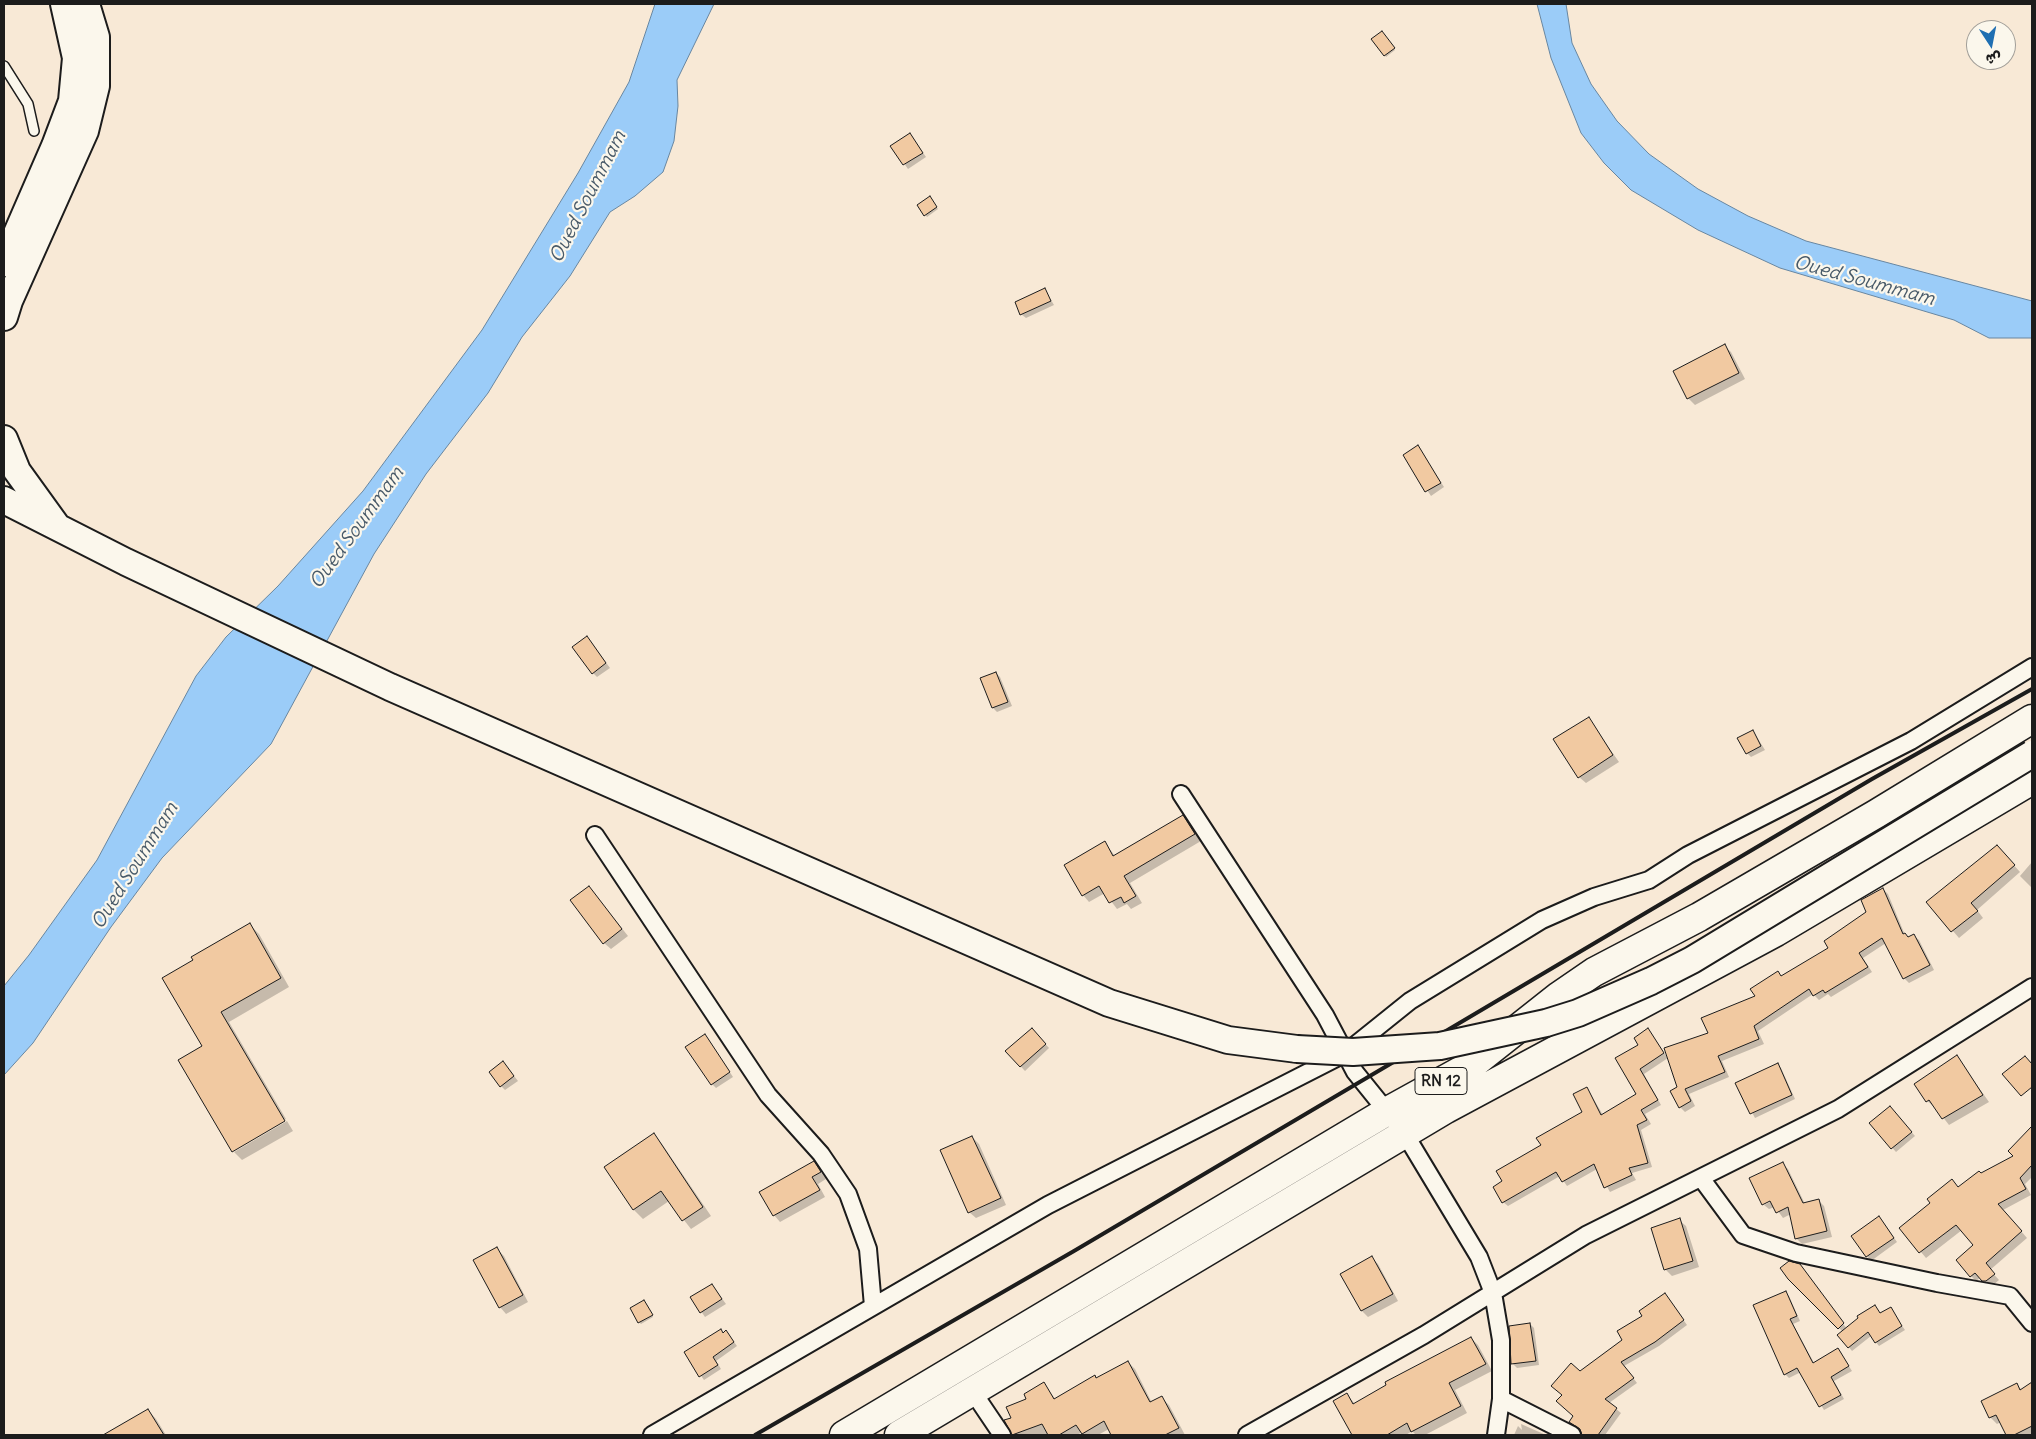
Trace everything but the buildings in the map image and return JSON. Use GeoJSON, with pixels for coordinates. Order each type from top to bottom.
{"type":"FeatureCollection","features":[{"type":"Feature","properties":{"kind":"highway","name":"RN 12"},"geometry":{"type":"LineString","coordinates":[[844,1435],[1386,1112],[1473,1064],[1559,996],[1594,972],[1699,917],[1876,814],[2032,719]]}},
{"type":"Feature","properties":{"kind":"highway","name":"RN 12"},"geometry":{"type":"LineString","coordinates":[[900,1435],[1446,1109],[1776,932],[2027,785]]}},
{"type":"Feature","properties":{"kind":"main road"},"geometry":{"type":"LineString","coordinates":[[4,263],[55,146],[72,101],[76,58],[64,4]]}},
{"type":"Feature","properties":{"kind":"main road"},"geometry":{"type":"LineString","coordinates":[[4,317],[9,301],[85,131],[96,86],[96,37],[86,4]]}},
{"type":"Feature","properties":{"kind":"main road"},"geometry":{"type":"LineString","coordinates":[[4,439],[17,471],[60,529]]}},
{"type":"Feature","properties":{"kind":"main road"},"geometry":{"type":"LineString","coordinates":[[4,500],[126,562],[390,687],[1109,1002],[1228,1040],[1297,1050],[1353,1052],[1440,1046],[1546,1024],[1578,1013],[1651,981],[1692,960],[2032,754]]}},
{"type":"Feature","properties":{"kind":"street"},"geometry":{"type":"LineString","coordinates":[[652,1435],[1048,1205],[1344,1054],[1410,1001],[1542,920],[1594,896],[1649,880],[1688,855],[1912,741],[2032,667]]}},
{"type":"Feature","properties":{"kind":"street"},"geometry":{"type":"LineString","coordinates":[[1181,794],[1325,1015],[1355,1072],[1405,1134],[1479,1258],[1494,1292],[1500,1340],[1501,1399],[1496,1435]]}},
{"type":"Feature","properties":{"kind":"street"},"geometry":{"type":"LineString","coordinates":[[596,835],[768,1095],[821,1154],[848,1194],[868,1249],[873,1306]]}},
{"type":"Feature","properties":{"kind":"street"},"geometry":{"type":"LineString","coordinates":[[1247,1435],[1494,1292],[1586,1235],[1838,1109],[2032,987]]}},
{"type":"Feature","properties":{"kind":"street"},"geometry":{"type":"LineString","coordinates":[[1701,1178],[1743,1235],[1796,1253],[1937,1283],[2010,1296],[2032,1324]]}},
{"type":"Feature","properties":{"kind":"street"},"geometry":{"type":"LineString","coordinates":[[973,1392],[1002,1435]]}},
{"type":"Feature","properties":{"kind":"street"},"geometry":{"type":"LineString","coordinates":[[1501,1399],[1572,1435]]}},
{"type":"Feature","properties":{"kind":"lane"},"geometry":{"type":"LineString","coordinates":[[4,66],[28,104],[34,131]]}},
{"type":"Feature","properties":{"kind":"water","name":"Oued Soummam"},"geometry":{"type":"Polygon","coordinates":[[[655,4],[714,4],[677,80],[678,106],[674,141],[663,172],[635,196],[610,212],[570,276],[522,337],[488,393],[426,474],[374,554],[271,744],[162,858],[111,927],[33,1043],[4,1075],[4,986],[29,955],[97,860],[196,676],[226,637],[278,586],[363,491],[482,330],[578,173],[629,82],[655,4]]]}},
{"type":"Feature","properties":{"kind":"water","name":"Oued Soummam"},"geometry":{"type":"Polygon","coordinates":[[[1537,4],[1566,4],[1572,43],[1591,84],[1617,121],[1649,154],[1698,189],[1748,216],[1806,241],[2032,301],[2032,338],[1989,338],[1954,320],[1780,268],[1698,230],[1631,190],[1604,163],[1581,133],[1551,58],[1537,4]]]}},
{"type":"Feature","properties":{"kind":"railway"},"geometry":{"type":"LineString","coordinates":[[755,1435],[1074,1251],[1872,779],[2032,689]]}}]}
